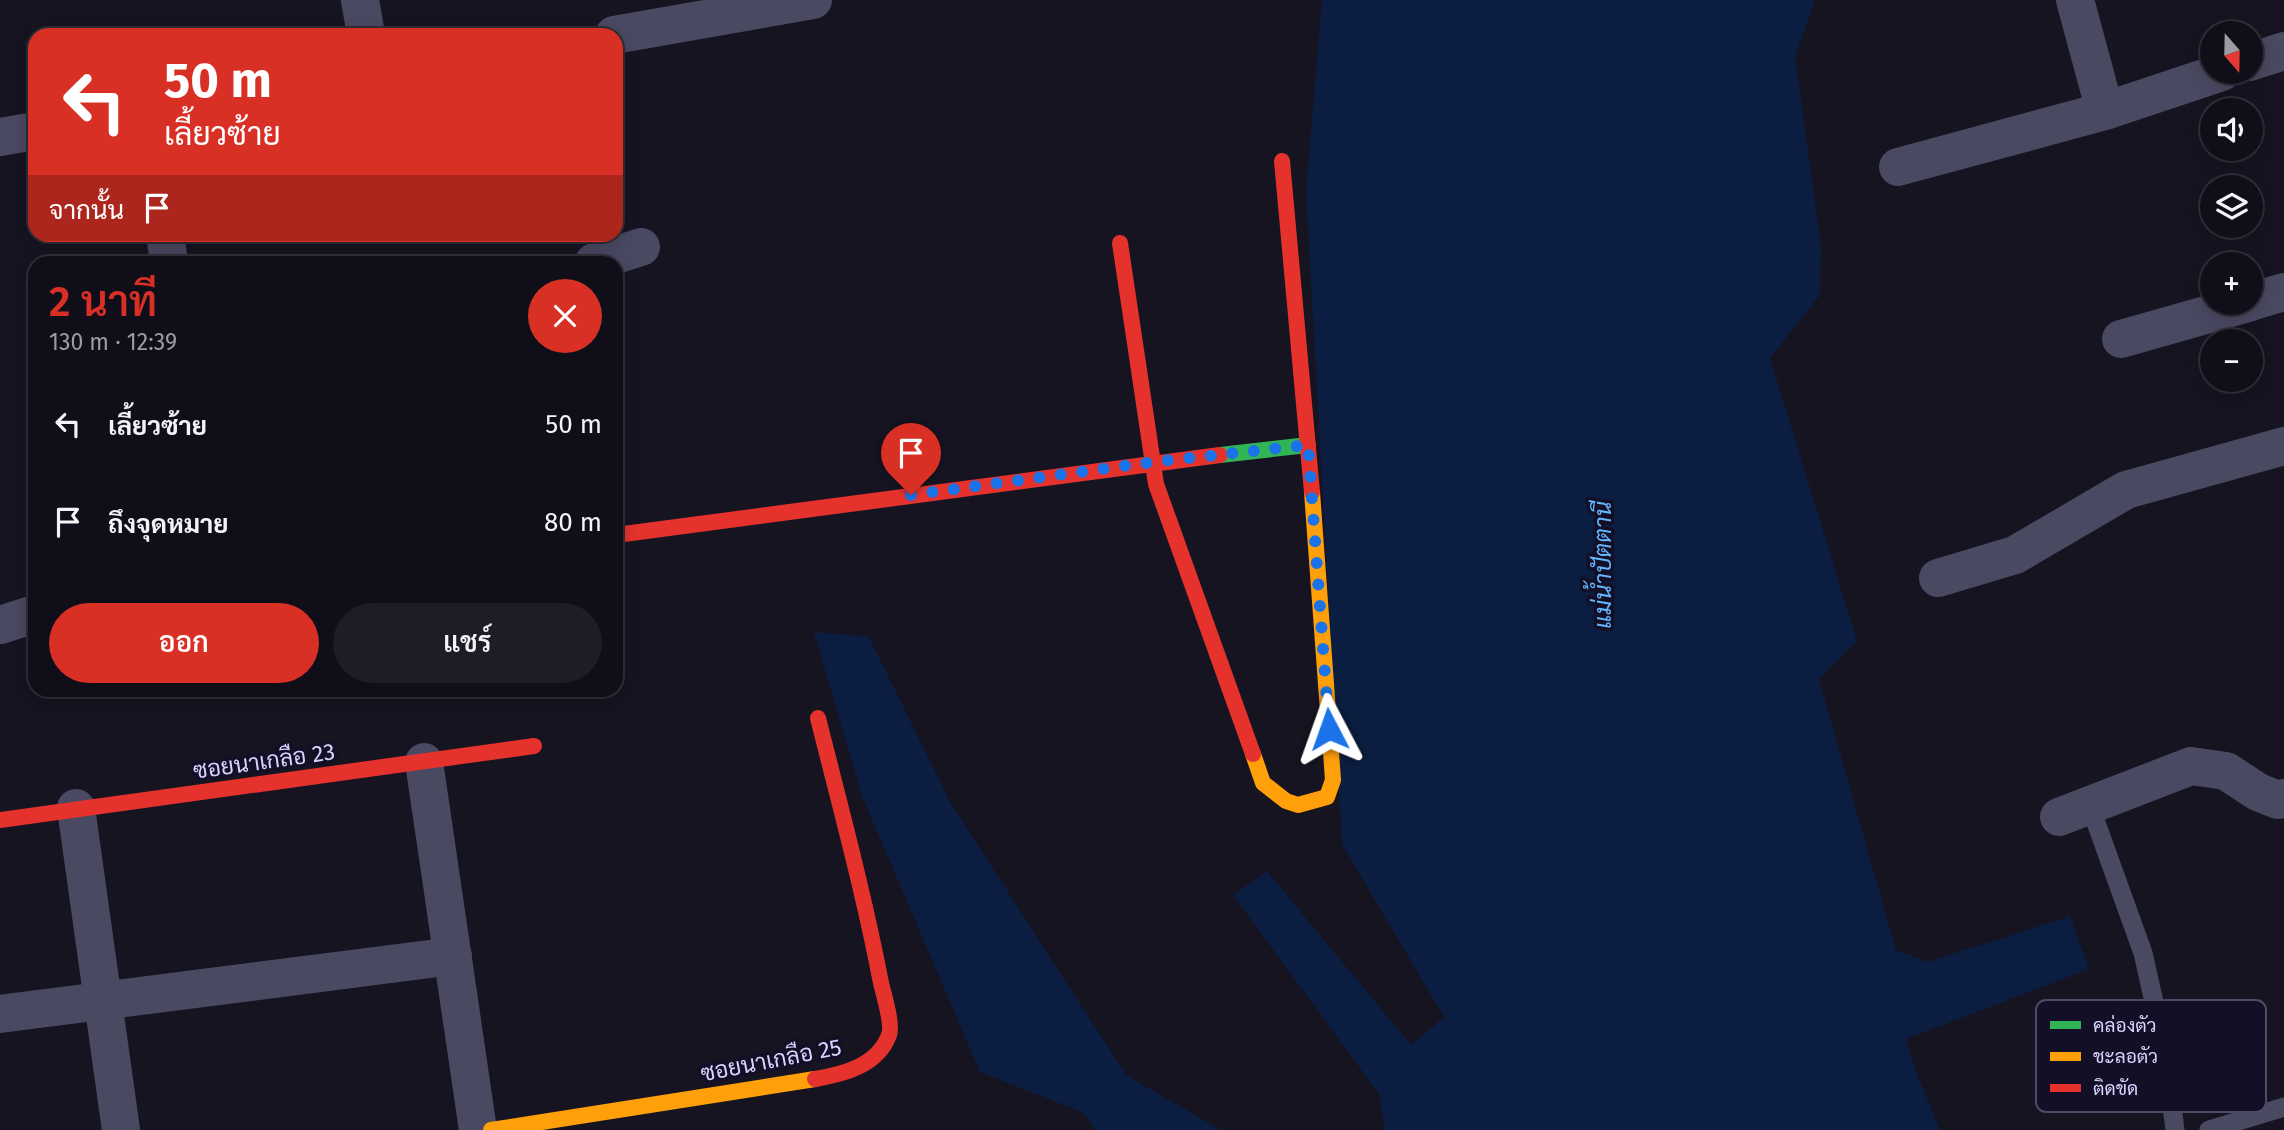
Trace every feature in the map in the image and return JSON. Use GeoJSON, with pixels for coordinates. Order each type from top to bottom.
{"type":"FeatureCollection","features":[{"type":"Feature","properties":{"kind":"street"},"geometry":{"type":"LineString","coordinates":[[360,0],[365,28]]}},
{"type":"Feature","properties":{"kind":"street"},"geometry":{"type":"LineString","coordinates":[[623,33],[813,0]]}},
{"type":"Feature","properties":{"kind":"street"},"geometry":{"type":"LineString","coordinates":[[2075,0],[2105,111]]}},
{"type":"Feature","properties":{"kind":"street"},"geometry":{"type":"LineString","coordinates":[[2263,58],[2284,51]]}},
{"type":"Feature","properties":{"kind":"street"},"geometry":{"type":"LineString","coordinates":[[1898,167],[2105,111],[2200,79]]}},
{"type":"Feature","properties":{"kind":"street"},"geometry":{"type":"LineString","coordinates":[[0,137],[28,132]]}},
{"type":"Feature","properties":{"kind":"street"},"geometry":{"type":"LineString","coordinates":[[1120,243],[1156,484],[1263,783],[1286,804],[1304,805],[1327,797],[1334,780],[1308,445],[1282,161]]}},
{"type":"Feature","properties":{"kind":"street"},"geometry":{"type":"LineString","coordinates":[[613,256],[641,247]]}},
{"type":"Feature","properties":{"kind":"street"},"geometry":{"type":"LineString","coordinates":[[2263,298],[2284,293]]}},
{"type":"Feature","properties":{"kind":"street"},"geometry":{"type":"LineString","coordinates":[[2121,339],[2204,315]]}},
{"type":"Feature","properties":{"kind":"street"},"geometry":{"type":"LineString","coordinates":[[623,534],[1153,462],[1308,445]]}},
{"type":"Feature","properties":{"kind":"street"},"geometry":{"type":"LineString","coordinates":[[1938,579],[2015,555],[2126,490],[2284,446]]}},
{"type":"Feature","properties":{"kind":"street"},"geometry":{"type":"LineString","coordinates":[[0,625],[28,616]]}},
{"type":"Feature","properties":{"kind":"street","name":"ซอยนาเกลือ 25"},"geometry":{"type":"LineString","coordinates":[[491,1130],[828,1077],[866,1064],[881,1053],[891,1032],[870,925],[818,718]]}},
{"type":"Feature","properties":{"kind":"street","name":"ซอยนาเกลือ 23"},"geometry":{"type":"LineString","coordinates":[[0,820],[534,746]]}},
{"type":"Feature","properties":{"kind":"street"},"geometry":{"type":"LineString","coordinates":[[424,762],[478,1130]]}},
{"type":"Feature","properties":{"kind":"street"},"geometry":{"type":"LineString","coordinates":[[2074,812],[2191,766],[2226,771],[2258,792],[2278,800],[2284,798]]}},
{"type":"Feature","properties":{"kind":"street"},"geometry":{"type":"LineString","coordinates":[[76,808],[121,1130]]}},
{"type":"Feature","properties":{"kind":"street"},"geometry":{"type":"LineString","coordinates":[[0,1014],[453,957]]}},
{"type":"Feature","properties":{"kind":"lane"},"geometry":{"type":"LineString","coordinates":[[2074,812],[2143,953],[2154,1000]]}},
{"type":"Feature","properties":{"kind":"lane"},"geometry":{"type":"LineString","coordinates":[[2209,1130],[2284,1107]]}},
{"type":"Feature","properties":{"kind":"lane"},"geometry":{"type":"LineString","coordinates":[[2173,1112],[2175,1130]]}},
{"type":"Feature","properties":{"kind":"water","name":"แม่น้ำปัตตานี"},"geometry":{"type":"Polygon","coordinates":[[[1322,0],[1815,0],[1795,56],[1821,247],[1820,295],[1770,358],[1857,641],[1819,679],[1896,950],[1928,962],[2070,916],[2089,969],[1906,1039],[1916,1072],[1940,1130],[1385,1130],[1379,1094],[1233,895],[1267,871],[1411,1045],[1444,1017],[1342,844],[1306,192],[1322,0]]]}},
{"type":"Feature","properties":{"kind":"water"},"geometry":{"type":"Polygon","coordinates":[[[814,632],[869,637],[950,802],[1126,1075],[1221,1130],[1095,1130],[1084,1113],[980,1072],[862,796],[814,632]]]}},
{"type":"Feature","properties":{"kind":"traffic: fast"},"geometry":{"type":"LineString","coordinates":[[1220,455],[1308,445]]}},
{"type":"Feature","properties":{"kind":"traffic: slow"},"geometry":{"type":"LineString","coordinates":[[1253,754],[1263,783],[1286,801],[1298,805],[1327,797],[1333,780],[1312,492]]}},
{"type":"Feature","properties":{"kind":"traffic: slow"},"geometry":{"type":"LineString","coordinates":[[491,1130],[815,1079]]}},
{"type":"Feature","properties":{"kind":"traffic: jam"},"geometry":{"type":"LineString","coordinates":[[1282,161],[1312,492]]}},
{"type":"Feature","properties":{"kind":"traffic: jam"},"geometry":{"type":"LineString","coordinates":[[1120,243],[1156,484],[1253,754]]}},
{"type":"Feature","properties":{"kind":"traffic: jam"},"geometry":{"type":"LineString","coordinates":[[623,534],[1220,455]]}},
{"type":"Feature","properties":{"kind":"traffic: jam"},"geometry":{"type":"LineString","coordinates":[[815,1079],[849,1071],[869,1061],[884,1045],[890,1030],[867,916],[818,718]]}},
{"type":"Feature","properties":{"kind":"traffic: jam"},"geometry":{"type":"LineString","coordinates":[[0,820],[534,746]]}},
{"type":"Feature","properties":{"kind":"route"},"geometry":{"type":"LineString","coordinates":[[911,495],[1153,462],[1308,445],[1329,729]]}}]}
